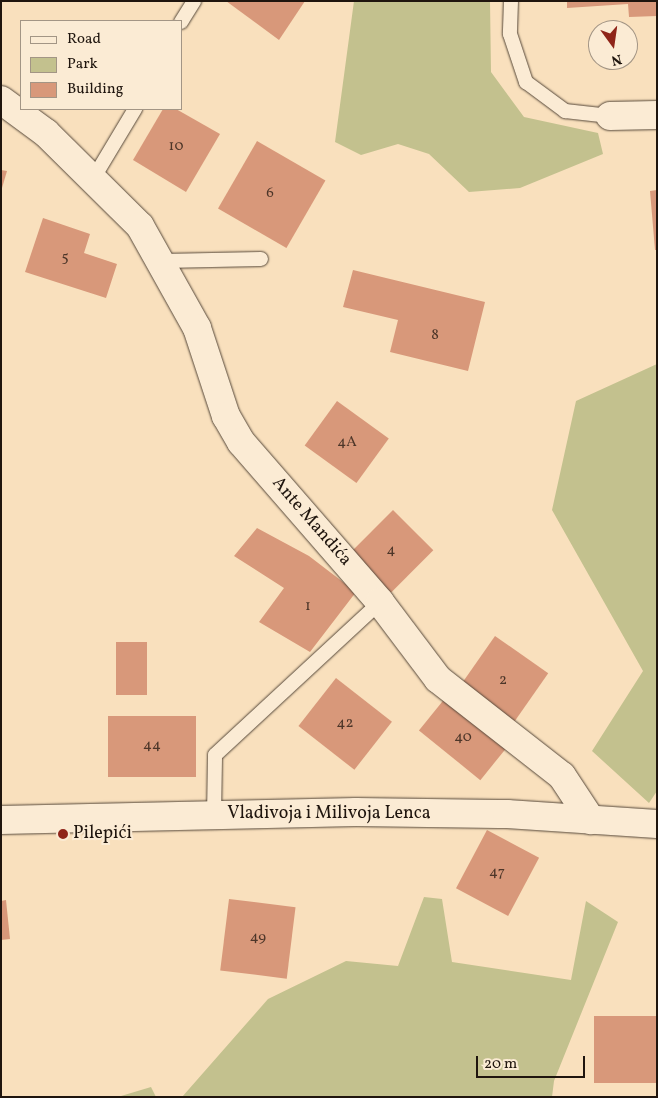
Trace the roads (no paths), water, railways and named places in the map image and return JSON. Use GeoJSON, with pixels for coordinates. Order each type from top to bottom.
{"type":"FeatureCollection","features":[{"type":"Feature","properties":{"kind":"street","name":"Ante Mandića"},"geometry":{"type":"LineString","coordinates":[[1,100],[46,133],[140,226],[163,261],[197,328],[226,416],[241,442],[380,602],[438,679],[562,776],[591,820]]}},
{"type":"Feature","properties":{"kind":"street"},"geometry":{"type":"LineString","coordinates":[[610,116],[657,115]]}},
{"type":"Feature","properties":{"kind":"street","name":"Vladivoja i Milivoja Lenca"},"geometry":{"type":"LineString","coordinates":[[1,820],[385,812],[657,824]]}},
{"type":"Feature","properties":{"kind":"lane"},"geometry":{"type":"LineString","coordinates":[[182,20],[194,1]]}},
{"type":"Feature","properties":{"kind":"lane"},"geometry":{"type":"LineString","coordinates":[[511,1],[510,34],[526,82],[565,111],[610,116]]}},
{"type":"Feature","properties":{"kind":"lane"},"geometry":{"type":"LineString","coordinates":[[93,179],[133,110]]}},
{"type":"Feature","properties":{"kind":"lane"},"geometry":{"type":"LineString","coordinates":[[163,261],[262,259]]}},
{"type":"Feature","properties":{"kind":"lane"},"geometry":{"type":"LineString","coordinates":[[214,815],[215,755],[380,602]]}},
{"type":"Feature","properties":{"kind":"place","name":"Pilepići"},"geometry":{"type":"Point","coordinates":[63,834]}}]}
